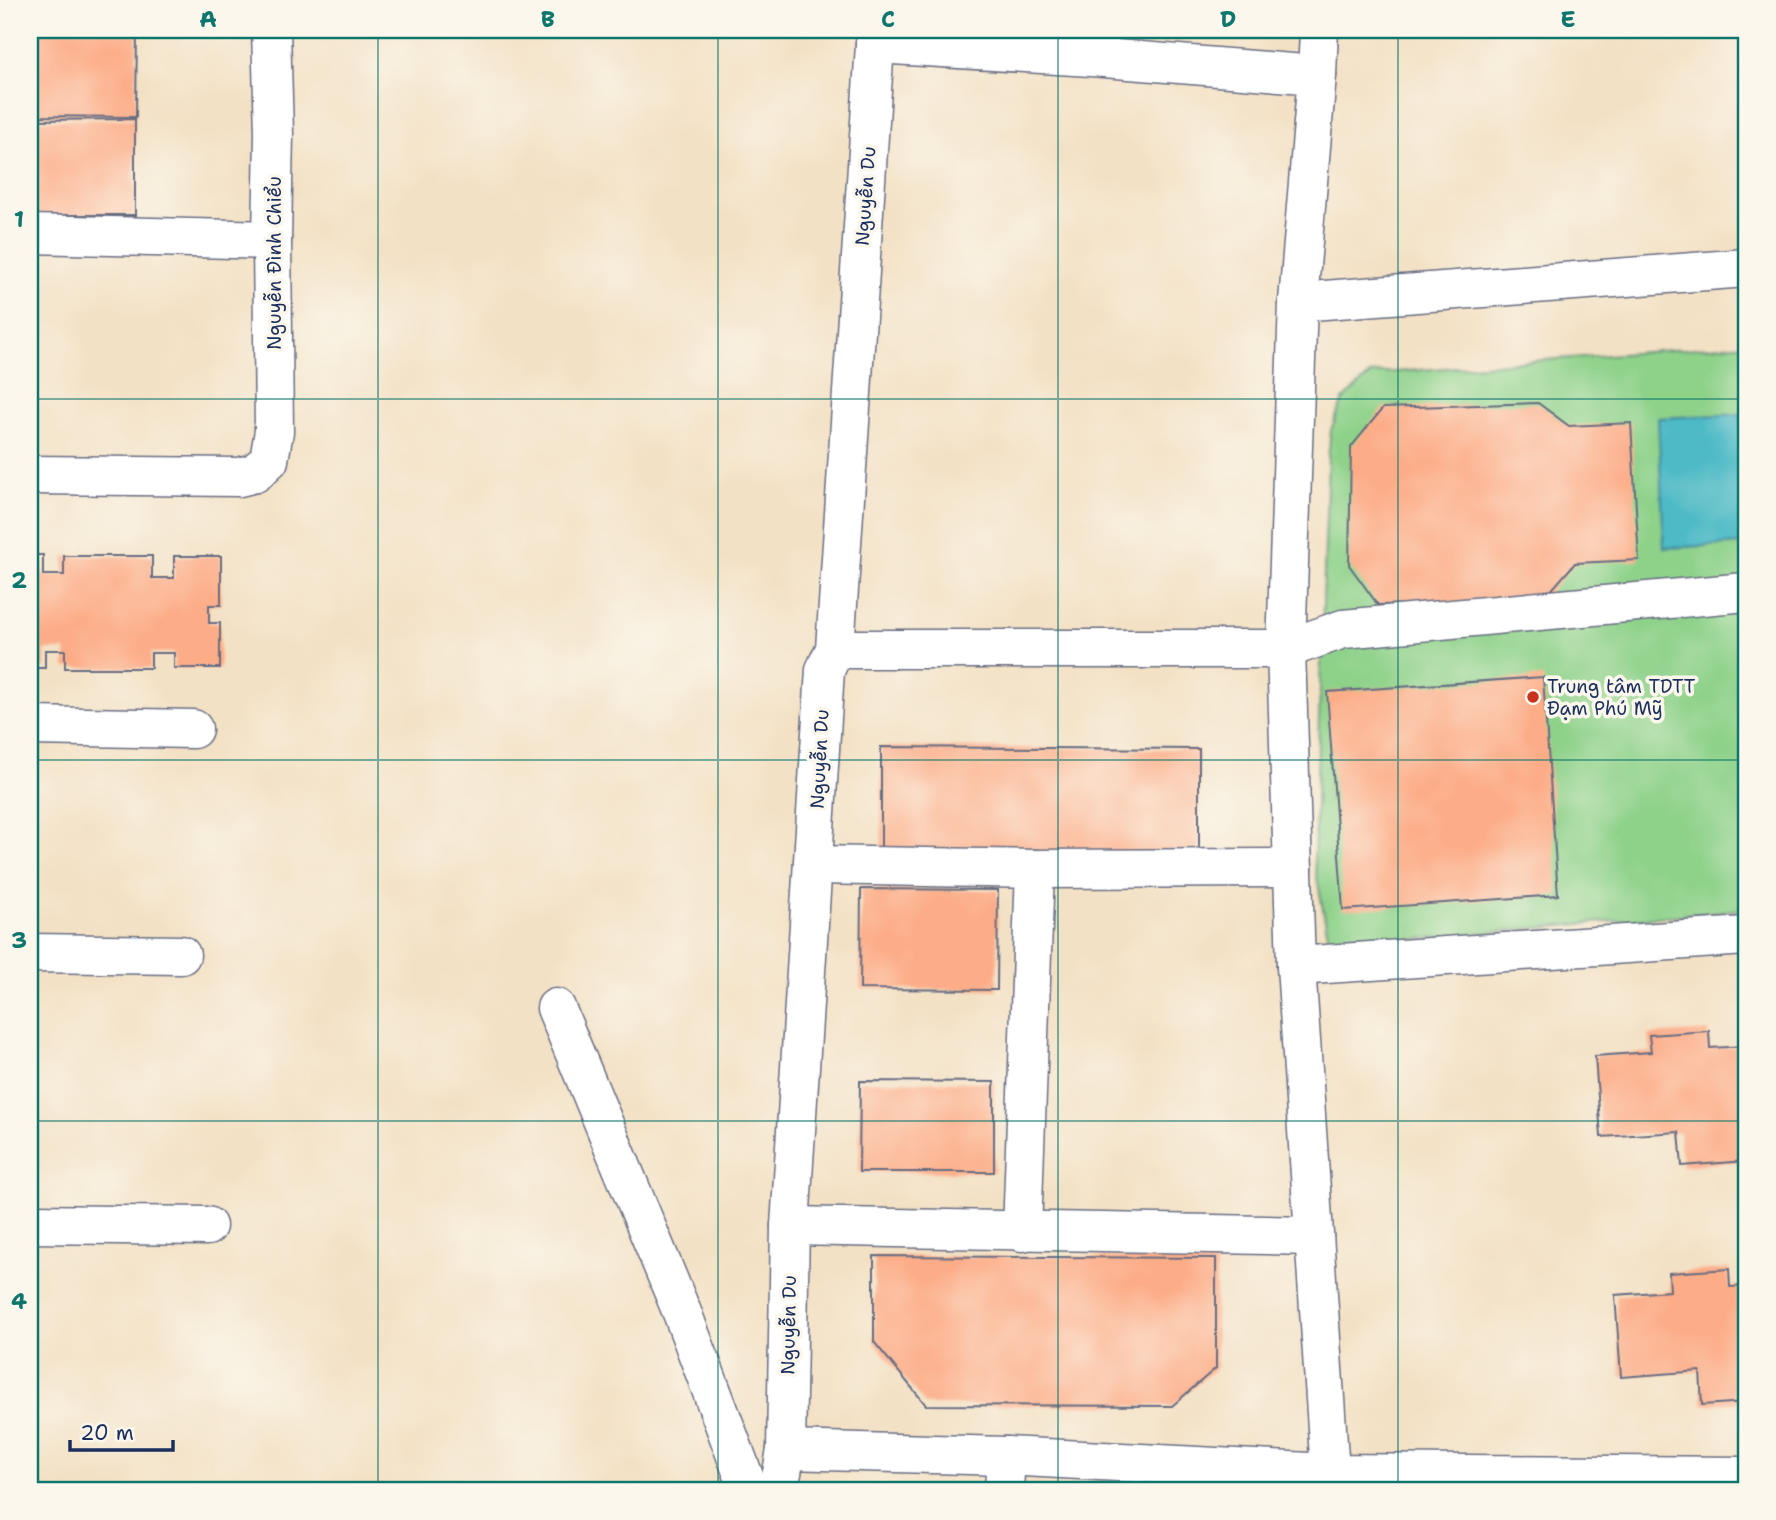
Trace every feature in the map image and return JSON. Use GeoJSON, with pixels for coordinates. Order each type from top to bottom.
{"type":"FeatureCollection","features":[{"type":"Feature","properties":{"kind":"street","name":"Nguyễn Đình Chiểu"},"geometry":{"type":"LineString","coordinates":[[30,475],[239,477],[255,473],[269,460],[274,431],[274,133],[271,30]]}},
{"type":"Feature","properties":{"kind":"street"},"geometry":{"type":"LineString","coordinates":[[1319,30],[1298,302],[1286,649],[1296,966],[1330,1482]]}},
{"type":"Feature","properties":{"kind":"street"},"geometry":{"type":"LineString","coordinates":[[876,37],[1091,43],[1317,75]]}},
{"type":"Feature","properties":{"kind":"street","name":"Nguyễn Du"},"geometry":{"type":"LineString","coordinates":[[779,1490],[786,1450],[790,1226],[825,670],[835,649],[876,37]]}},
{"type":"Feature","properties":{"kind":"street"},"geometry":{"type":"LineString","coordinates":[[30,234],[272,240]]}},
{"type":"Feature","properties":{"kind":"street"},"geometry":{"type":"LineString","coordinates":[[1298,302],[1746,268]]}},
{"type":"Feature","properties":{"kind":"street"},"geometry":{"type":"LineString","coordinates":[[835,649],[1286,649],[1343,629],[1746,592]]}},
{"type":"Feature","properties":{"kind":"street"},"geometry":{"type":"LineString","coordinates":[[30,726],[193,729]]}},
{"type":"Feature","properties":{"kind":"street"},"geometry":{"type":"LineString","coordinates":[[813,865],[1035,869],[1293,868]]}},
{"type":"Feature","properties":{"kind":"street"},"geometry":{"type":"LineString","coordinates":[[1022,1232],[1035,869]]}},
{"type":"Feature","properties":{"kind":"street"},"geometry":{"type":"LineString","coordinates":[[1296,966],[1746,936]]}},
{"type":"Feature","properties":{"kind":"street"},"geometry":{"type":"LineString","coordinates":[[30,953],[181,955]]}},
{"type":"Feature","properties":{"kind":"street"},"geometry":{"type":"LineString","coordinates":[[556,1008],[683,1315],[749,1490]]}},
{"type":"Feature","properties":{"kind":"street"},"geometry":{"type":"LineString","coordinates":[[30,1224],[207,1226]]}},
{"type":"Feature","properties":{"kind":"street"},"geometry":{"type":"LineString","coordinates":[[790,1226],[1314,1236]]}},
{"type":"Feature","properties":{"kind":"street"},"geometry":{"type":"LineString","coordinates":[[786,1450],[1005,1473],[1330,1482],[1658,1483],[1746,1476]]}},
{"type":"Feature","properties":{"kind":"green space","name":"Trung tâm TDTT Đạm Phú Mỹ"},"geometry":{"type":"Polygon","coordinates":[[[1746,344],[1746,909],[1330,947],[1314,861],[1328,459],[1331,430],[1343,400],[1371,374],[1746,344]]]}},
{"type":"Feature","properties":{"kind":"water"},"geometry":{"type":"Polygon","coordinates":[[[1741,414],[1746,544],[1664,548],[1658,418],[1741,414]]]}},
{"type":"Feature","properties":{"kind":"building"},"geometry":{"type":"Polygon","coordinates":[[[30,30],[137,30],[136,117],[30,116],[30,30]]]}},
{"type":"Feature","properties":{"kind":"building"},"geometry":{"type":"Polygon","coordinates":[[[135,119],[135,215],[30,215],[30,120],[135,119]]]}},
{"type":"Feature","properties":{"kind":"building"},"geometry":{"type":"Polygon","coordinates":[[[1538,403],[1569,426],[1631,423],[1639,560],[1575,563],[1542,601],[1378,605],[1349,565],[1351,447],[1383,408],[1538,403]]]}},
{"type":"Feature","properties":{"kind":"building"},"geometry":{"type":"Polygon","coordinates":[[[30,555],[43,555],[43,575],[64,575],[64,556],[152,556],[152,578],[174,578],[174,556],[221,556],[221,605],[209,605],[209,623],[220,623],[220,668],[174,668],[174,653],[151,653],[151,668],[65,668],[65,650],[45,650],[45,668],[30,668],[30,555]]]}},
{"type":"Feature","properties":{"kind":"building"},"geometry":{"type":"Polygon","coordinates":[[[1543,677],[1558,895],[1343,910],[1327,692],[1543,677]]]}},
{"type":"Feature","properties":{"kind":"building"},"geometry":{"type":"Polygon","coordinates":[[[881,747],[1199,749],[1199,856],[881,855],[881,747]]]}},
{"type":"Feature","properties":{"kind":"building"},"geometry":{"type":"Polygon","coordinates":[[[861,889],[998,890],[997,990],[860,989],[861,889]]]}},
{"type":"Feature","properties":{"kind":"building"},"geometry":{"type":"Polygon","coordinates":[[[1709,1031],[1710,1048],[1746,1046],[1746,1161],[1682,1166],[1679,1132],[1601,1137],[1595,1056],[1651,1052],[1649,1035],[1709,1031]]]}},
{"type":"Feature","properties":{"kind":"building"},"geometry":{"type":"Polygon","coordinates":[[[860,1081],[994,1082],[994,1172],[859,1172],[860,1081]]]}},
{"type":"Feature","properties":{"kind":"building"},"geometry":{"type":"Polygon","coordinates":[[[874,1256],[1216,1258],[1216,1368],[1172,1406],[926,1405],[874,1342],[874,1256]]]}},
{"type":"Feature","properties":{"kind":"building"},"geometry":{"type":"Polygon","coordinates":[[[1729,1269],[1730,1287],[1746,1286],[1746,1402],[1702,1405],[1700,1371],[1621,1377],[1615,1295],[1670,1291],[1669,1273],[1729,1269]]]}},
{"type":"Feature","properties":{"kind":"place","name":"Trung tâm TDTT Đạm Phú Mỹ"},"geometry":{"type":"Point","coordinates":[1533,697]}}]}
